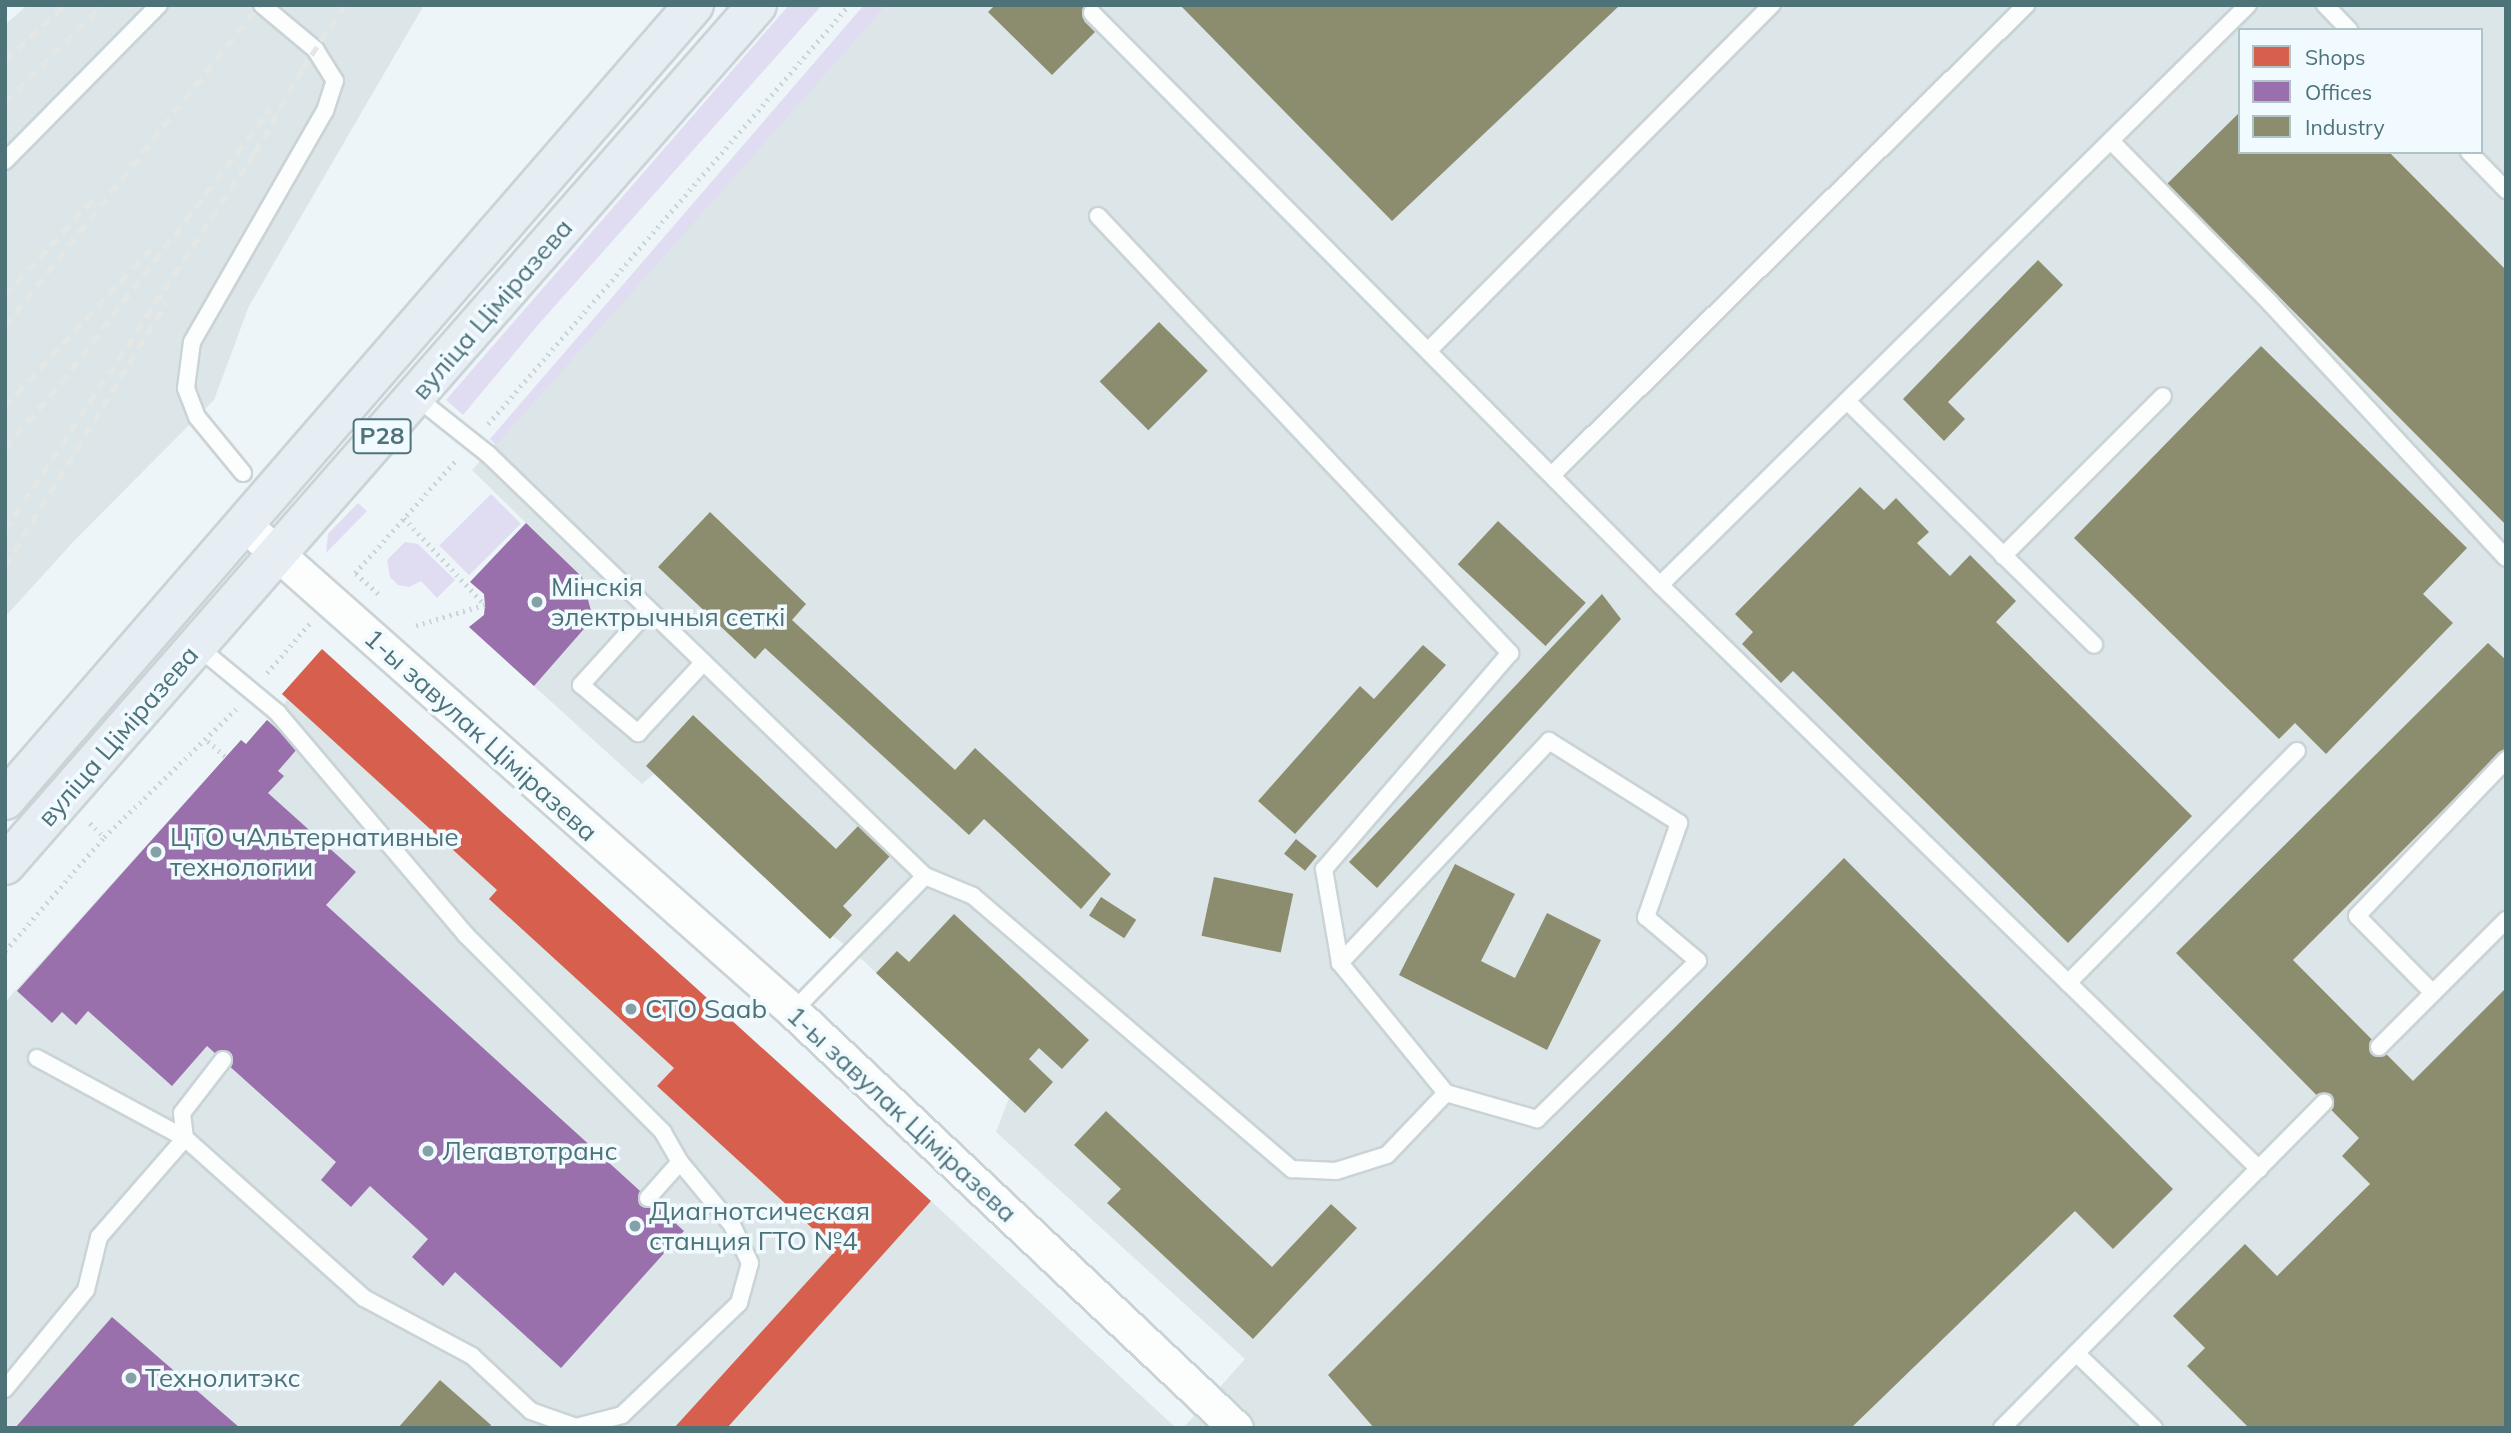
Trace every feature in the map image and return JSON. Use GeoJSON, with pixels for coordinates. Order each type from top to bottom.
{"type":"FeatureCollection","features":[{"type":"Feature","properties":{"kind":"main road","name":"вуліца Ціміразева"},"geometry":{"type":"LineString","coordinates":[[5,800],[694,5]]}},
{"type":"Feature","properties":{"kind":"main road","name":"вуліца Ціміразева"},"geometry":{"type":"LineString","coordinates":[[5,865],[280,555],[757,5]]}},
{"type":"Feature","properties":{"kind":"street","name":"1-ы завулак Ціміразева"},"geometry":{"type":"LineString","coordinates":[[245,525],[793,1011],[1236,1428]]}},
{"type":"Feature","properties":{"kind":"lane"},"geometry":{"type":"LineString","coordinates":[[5,161],[159,5]]}},
{"type":"Feature","properties":{"kind":"lane"},"geometry":{"type":"LineString","coordinates":[[243,473],[197,417],[186,388],[192,342],[325,111],[335,81],[316,50],[262,5]]}},
{"type":"Feature","properties":{"kind":"lane"},"geometry":{"type":"LineString","coordinates":[[1428,351],[1772,5]]}},
{"type":"Feature","properties":{"kind":"lane"},"geometry":{"type":"LineString","coordinates":[[1552,475],[2026,5]]}},
{"type":"Feature","properties":{"kind":"lane"},"geometry":{"type":"LineString","coordinates":[[1660,585],[2248,5]]}},
{"type":"Feature","properties":{"kind":"lane"},"geometry":{"type":"LineString","coordinates":[[2325,5],[2347,28]]}},
{"type":"Feature","properties":{"kind":"lane"},"geometry":{"type":"LineString","coordinates":[[1092,13],[1660,585],[2259,1169]]}},
{"type":"Feature","properties":{"kind":"lane"},"geometry":{"type":"LineString","coordinates":[[2111,141],[2270,303],[2506,558]]}},
{"type":"Feature","properties":{"kind":"lane"},"geometry":{"type":"LineString","coordinates":[[2471,154],[2506,190]]}},
{"type":"Feature","properties":{"kind":"lane"},"geometry":{"type":"LineString","coordinates":[[1098,216],[1510,653],[1324,869],[1340,963],[1446,1093],[1537,1119],[1698,961],[1646,917],[1679,822],[1549,741],[1340,963]]}},
{"type":"Feature","properties":{"kind":"lane"},"geometry":{"type":"LineString","coordinates":[[2003,556],[2163,396]]}},
{"type":"Feature","properties":{"kind":"lane"},"geometry":{"type":"LineString","coordinates":[[416,397],[473,441],[925,876],[973,896],[1292,1169],[1336,1171],[1387,1155],[1446,1093]]}},
{"type":"Feature","properties":{"kind":"lane"},"geometry":{"type":"LineString","coordinates":[[1847,401],[2094,645]]}},
{"type":"Feature","properties":{"kind":"lane"},"geometry":{"type":"LineString","coordinates":[[648,611],[582,685],[638,733],[703,663]]}},
{"type":"Feature","properties":{"kind":"lane"},"geometry":{"type":"LineString","coordinates":[[37,1058],[185,1138],[364,1298],[472,1356],[531,1411],[576,1427],[622,1415],[739,1303],[750,1263],[733,1225],[680,1162],[663,1132],[466,935],[278,713],[197,646]]}},
{"type":"Feature","properties":{"kind":"lane"},"geometry":{"type":"LineString","coordinates":[[2068,983],[2297,751]]}},
{"type":"Feature","properties":{"kind":"lane"},"geometry":{"type":"LineString","coordinates":[[2433,993],[2357,916],[2506,760]]}},
{"type":"Feature","properties":{"kind":"lane"},"geometry":{"type":"LineString","coordinates":[[793,1011],[925,876]]}},
{"type":"Feature","properties":{"kind":"lane"},"geometry":{"type":"LineString","coordinates":[[2379,1046],[2506,920]]}},
{"type":"Feature","properties":{"kind":"lane"},"geometry":{"type":"LineString","coordinates":[[5,1389],[86,1290],[99,1237],[185,1138],[182,1113],[223,1060]]}},
{"type":"Feature","properties":{"kind":"lane"},"geometry":{"type":"LineString","coordinates":[[2002,1428],[2324,1103]]}},
{"type":"Feature","properties":{"kind":"lane"},"geometry":{"type":"LineString","coordinates":[[648,1198],[680,1162]]}},
{"type":"Feature","properties":{"kind":"lane"},"geometry":{"type":"LineString","coordinates":[[2076,1353],[2154,1428]]}},
{"type":"Feature","properties":{"kind":"path"},"geometry":{"type":"LineString","coordinates":[[384,600],[355,573],[473,441],[849,5]]}},
{"type":"Feature","properties":{"kind":"path"},"geometry":{"type":"LineString","coordinates":[[404,518],[485,605],[414,628],[404,618]]}},
{"type":"Feature","properties":{"kind":"path"},"geometry":{"type":"LineString","coordinates":[[5,951],[104,837],[208,741],[311,622]]}},
{"type":"Feature","properties":{"kind":"path"},"geometry":{"type":"LineString","coordinates":[[208,741],[226,757]]}},
{"type":"Feature","properties":{"kind":"shaded area"},"geometry":{"type":"Polygon","coordinates":[[[27,5],[424,5],[249,306],[214,400],[74,541],[5,617],[5,25],[27,5]]]}},
{"type":"Feature","properties":{"kind":"shaded area"},"geometry":{"type":"Polygon","coordinates":[[[789,5],[822,5],[537,326],[463,415],[446,400],[789,5]]]}},
{"type":"Feature","properties":{"kind":"shaded area"},"geometry":{"type":"Polygon","coordinates":[[[864,5],[887,5],[496,445],[490,439],[864,5]]]}},
{"type":"Feature","properties":{"kind":"shaded area"},"geometry":{"type":"Polygon","coordinates":[[[887,5],[2506,5],[2506,1428],[1183,1428],[1245,1359],[996,1132],[1009,1098],[853,951],[833,936],[830,939],[654,774],[642,784],[469,627],[484,615],[485,605],[484,594],[470,582],[526,523],[472,470],[887,5]]]}},
{"type":"Feature","properties":{"kind":"shaded area"},"geometry":{"type":"Polygon","coordinates":[[[491,494],[521,524],[469,575],[439,546],[491,494]]]}},
{"type":"Feature","properties":{"kind":"shaded area"},"geometry":{"type":"Polygon","coordinates":[[[358,503],[367,511],[326,553],[328,534],[358,503]]]}},
{"type":"Feature","properties":{"kind":"shaded area"},"geometry":{"type":"Polygon","coordinates":[[[405,542],[418,544],[455,580],[437,598],[421,581],[409,587],[398,585],[390,577],[387,560],[405,542]]]}},
{"type":"Feature","properties":{"kind":"shaded area"},"geometry":{"type":"Polygon","coordinates":[[[322,649],[931,1201],[1176,1428],[5,1428],[5,1002],[241,740],[246,744],[267,720],[271,722],[287,700],[282,694],[322,649]]]}},
{"type":"Feature","properties":{"kind":"building: Shops"},"geometry":{"type":"Polygon","coordinates":[[[322,649],[931,1201],[727,1428],[674,1428],[836,1250],[657,1086],[674,1068],[489,899],[497,890],[282,694],[322,649]]]}},
{"type":"Feature","properties":{"kind":"building: Offices","name":"Мінскія электрычныя сеткі"},"geometry":{"type":"Polygon","coordinates":[[[526,523],[582,577],[591,611],[590,622],[534,686],[469,627],[484,615],[485,605],[484,594],[470,582],[526,523]]]}},
{"type":"Feature","properties":{"kind":"building: Offices"},"geometry":{"type":"Polygon","coordinates":[[[267,720],[298,748],[278,771],[284,776],[268,793],[356,872],[326,905],[684,1231],[561,1368],[455,1272],[443,1286],[412,1257],[428,1239],[370,1186],[351,1207],[321,1180],[336,1162],[207,1046],[172,1086],[88,1011],[76,1025],[62,1012],[52,1023],[17,991],[241,740],[246,744],[267,720]]]}},
{"type":"Feature","properties":{"kind":"building: Offices"},"geometry":{"type":"Polygon","coordinates":[[[112,1317],[240,1428],[15,1428],[112,1317]]]}},
{"type":"Feature","properties":{"kind":"building: Industry"},"geometry":{"type":"Polygon","coordinates":[[[995,5],[1100,5],[1084,21],[1095,32],[1052,75],[988,12],[995,5]]]}},
{"type":"Feature","properties":{"kind":"building: Industry"},"geometry":{"type":"Polygon","coordinates":[[[1180,5],[1620,5],[1392,221],[1180,5]]]}},
{"type":"Feature","properties":{"kind":"building: Industry"},"geometry":{"type":"Polygon","coordinates":[[[2238,114],[2238,154],[2391,154],[2506,270],[2506,525],[2167,184],[2238,114]]]}},
{"type":"Feature","properties":{"kind":"building: Industry"},"geometry":{"type":"Polygon","coordinates":[[[2038,260],[2063,285],[1948,402],[1965,419],[1944,441],[1903,399],[2038,260]]]}},
{"type":"Feature","properties":{"kind":"building: Industry"},"geometry":{"type":"Polygon","coordinates":[[[1159,322],[1208,371],[1148,430],[1100,381],[1159,322]]]}},
{"type":"Feature","properties":{"kind":"building: Industry"},"geometry":{"type":"Polygon","coordinates":[[[2261,346],[2467,548],[2423,594],[2453,623],[2326,754],[2295,723],[2279,739],[2074,538],[2261,346]]]}},
{"type":"Feature","properties":{"kind":"building: Industry"},"geometry":{"type":"Polygon","coordinates":[[[1860,487],[1884,510],[1896,498],[1929,532],[1917,543],[1950,576],[1970,555],[2016,601],[1996,622],[2192,816],[2068,943],[1793,671],[1781,683],[1742,644],[1753,632],[1735,614],[1860,487]]]}},
{"type":"Feature","properties":{"kind":"building: Industry"},"geometry":{"type":"Polygon","coordinates":[[[710,512],[806,604],[792,620],[955,770],[975,748],[1111,874],[1081,909],[984,819],[969,835],[765,648],[755,659],[658,567],[710,512]]]}},
{"type":"Feature","properties":{"kind":"building: Industry"},"geometry":{"type":"Polygon","coordinates":[[[1498,521],[1586,603],[1546,646],[1458,564],[1498,521]]]}},
{"type":"Feature","properties":{"kind":"building: Industry"},"geometry":{"type":"Polygon","coordinates":[[[1602,594],[1621,619],[1377,888],[1349,862],[1602,594]]]}},
{"type":"Feature","properties":{"kind":"building: Industry"},"geometry":{"type":"Polygon","coordinates":[[[2488,643],[2506,660],[2506,747],[2293,960],[2413,1081],[2506,988],[2506,1428],[2249,1428],[2187,1366],[2205,1348],[2173,1316],[2245,1244],[2277,1276],[2370,1184],[2342,1156],[2359,1138],[2176,953],[2488,643]]]}},
{"type":"Feature","properties":{"kind":"building: Industry"},"geometry":{"type":"Polygon","coordinates":[[[1423,645],[1446,665],[1295,834],[1258,801],[1360,686],[1374,699],[1423,645]]]}},
{"type":"Feature","properties":{"kind":"building: Industry"},"geometry":{"type":"Polygon","coordinates":[[[693,715],[836,849],[860,824],[892,854],[843,906],[852,915],[830,939],[646,766],[693,715]]]}},
{"type":"Feature","properties":{"kind":"building: Industry"},"geometry":{"type":"Polygon","coordinates":[[[1296,839],[1317,856],[1305,871],[1284,854],[1296,839]]]}},
{"type":"Feature","properties":{"kind":"building: Industry"},"geometry":{"type":"Polygon","coordinates":[[[1844,858],[2173,1189],[2113,1249],[2075,1211],[1851,1428],[1374,1428],[1328,1375],[1844,858]]]}},
{"type":"Feature","properties":{"kind":"building: Industry"},"geometry":{"type":"Polygon","coordinates":[[[1455,864],[1515,894],[1481,961],[1515,978],[1547,913],[1601,940],[1547,1050],[1399,975],[1455,864]]]}},
{"type":"Feature","properties":{"kind":"building: Industry"},"geometry":{"type":"Polygon","coordinates":[[[1214,877],[1293,894],[1281,953],[1202,936],[1214,877]]]}},
{"type":"Feature","properties":{"kind":"building: Industry"},"geometry":{"type":"Polygon","coordinates":[[[1101,897],[1136,920],[1124,938],[1089,915],[1101,897]]]}},
{"type":"Feature","properties":{"kind":"building: Industry"},"geometry":{"type":"Polygon","coordinates":[[[954,914],[1089,1040],[1062,1069],[1039,1048],[1029,1059],[1053,1082],[1025,1113],[876,973],[897,951],[909,962],[954,914]]]}},
{"type":"Feature","properties":{"kind":"building: Industry"},"geometry":{"type":"Polygon","coordinates":[[[1106,1111],[1272,1267],[1331,1204],[1357,1228],[1253,1339],[1107,1203],[1121,1189],[1074,1145],[1106,1111]]]}},
{"type":"Feature","properties":{"kind":"building: Industry"},"geometry":{"type":"Polygon","coordinates":[[[440,1380],[491,1425],[489,1428],[398,1428],[440,1380]]]}},
{"type":"Feature","properties":{"kind":"railway"},"geometry":{"type":"LineString","coordinates":[[5,60],[65,5]]}},
{"type":"Feature","properties":{"kind":"railway"},"geometry":{"type":"LineString","coordinates":[[5,102],[102,5]]}},
{"type":"Feature","properties":{"kind":"railway"},"geometry":{"type":"LineString","coordinates":[[5,326],[259,5]]}},
{"type":"Feature","properties":{"kind":"railway"},"geometry":{"type":"LineString","coordinates":[[5,530],[255,153],[302,69],[345,5]]}},
{"type":"Feature","properties":{"kind":"railway"},"geometry":{"type":"LineString","coordinates":[[5,448],[61,383],[270,110]]}},
{"type":"Feature","properties":{"kind":"railway"},"geometry":{"type":"LineString","coordinates":[[5,295],[93,200]]}},
{"type":"Feature","properties":{"kind":"railway"},"geometry":{"type":"LineString","coordinates":[[5,406],[156,243]]}},
{"type":"Feature","properties":{"kind":"railway"},"geometry":{"type":"LineString","coordinates":[[5,566],[166,303]]}},
{"type":"Feature","properties":{"kind":"place","name":"Мінскія электрычныя сеткі"},"geometry":{"type":"Point","coordinates":[537,602]}},
{"type":"Feature","properties":{"kind":"place","name":"ЦТО чАльтернативные технологии"},"geometry":{"type":"Point","coordinates":[156,852]}},
{"type":"Feature","properties":{"kind":"place","name":"СТО Saab"},"geometry":{"type":"Point","coordinates":[631,1009]}},
{"type":"Feature","properties":{"kind":"place","name":"Легавтотранс"},"geometry":{"type":"Point","coordinates":[428,1151]}},
{"type":"Feature","properties":{"kind":"place","name":"Диагнотсическая станция ГТО №4"},"geometry":{"type":"Point","coordinates":[635,1226]}},
{"type":"Feature","properties":{"kind":"place","name":"Технолитэкс"},"geometry":{"type":"Point","coordinates":[131,1378]}}]}
